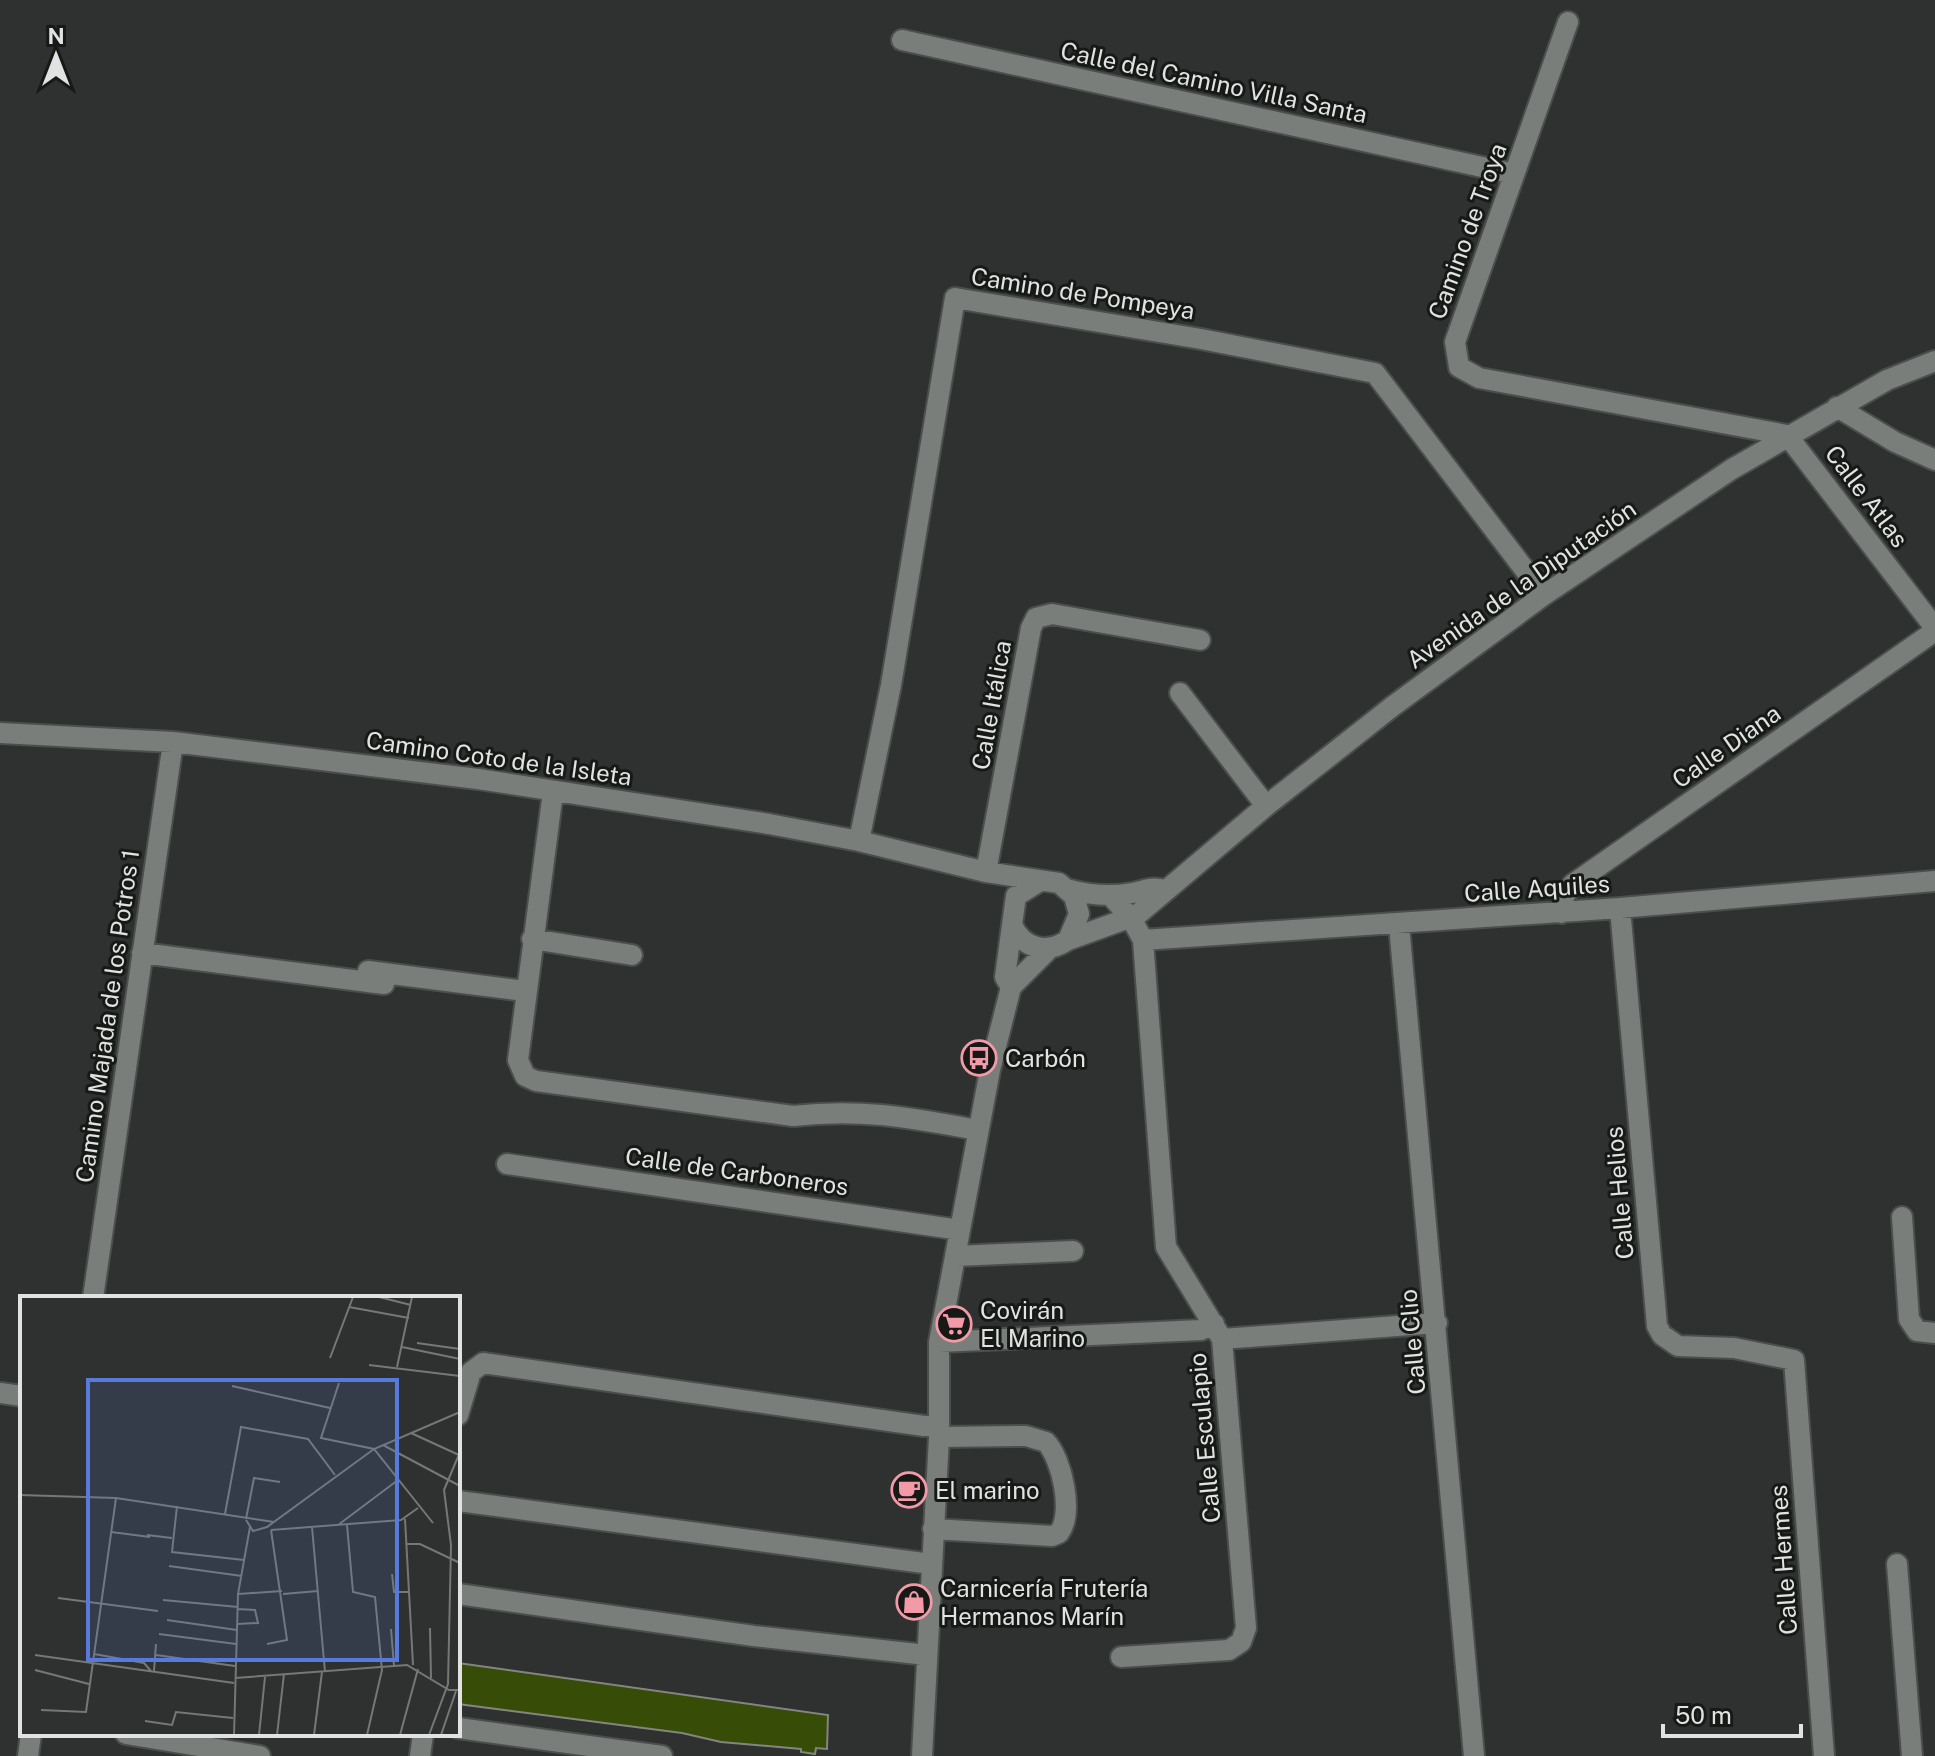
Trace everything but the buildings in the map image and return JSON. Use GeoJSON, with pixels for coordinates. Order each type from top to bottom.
{"type":"FeatureCollection","features":[{"type":"Feature","properties":{"kind":"street","name":"Camino de Troya"},"geometry":{"type":"LineString","coordinates":[[1568,22],[1455,342],[1459,367],[1479,378],[1787,435]]}},
{"type":"Feature","properties":{"kind":"street","name":"Calle del Camino Villa Santa"},"geometry":{"type":"LineString","coordinates":[[902,40],[1514,174]]}},
{"type":"Feature","properties":{"kind":"street","name":"Camino de Pompeya"},"geometry":{"type":"LineString","coordinates":[[859,841],[891,685],[955,298],[1201,339],[1375,373],[1544,595]]}},
{"type":"Feature","properties":{"kind":"street","name":"Avenida de la Diputación"},"geometry":{"type":"LineString","coordinates":[[1011,987],[1059,944],[1131,918],[1160,898],[1164,890],[1266,806],[1393,706],[1544,595],[1787,435],[1887,380],[1935,361]]}},
{"type":"Feature","properties":{"kind":"street"},"geometry":{"type":"LineString","coordinates":[[1837,407],[1895,442],[1935,460]]}},
{"type":"Feature","properties":{"kind":"street","name":"Calle Atlas"},"geometry":{"type":"LineString","coordinates":[[1787,435],[1935,629]]}},
{"type":"Feature","properties":{"kind":"street","name":"Calle Itálica"},"geometry":{"type":"LineString","coordinates":[[986,872],[1031,628],[1036,618],[1052,614],[1200,640]]}},
{"type":"Feature","properties":{"kind":"street","name":"Calle Diana"},"geometry":{"type":"LineString","coordinates":[[1562,913],[1564,896],[1573,884],[1935,629]]}},
{"type":"Feature","properties":{"kind":"street"},"geometry":{"type":"LineString","coordinates":[[1180,693],[1266,806]]}},
{"type":"Feature","properties":{"kind":"street","name":"Camino Coto de la Isleta"},"geometry":{"type":"LineString","coordinates":[[0,733],[173,742],[478,779],[859,841],[986,872],[1040,881]]}},
{"type":"Feature","properties":{"kind":"street","name":"Camino Majada de los Potros 1"},"geometry":{"type":"LineString","coordinates":[[93,1296],[173,742]]}},
{"type":"Feature","properties":{"kind":"street"},"geometry":{"type":"LineString","coordinates":[[553,792],[525,991],[518,1060],[521,1072],[530,1079],[793,1116],[834,1111],[882,1112],[978,1130]]}},
{"type":"Feature","properties":{"kind":"street"},"geometry":{"type":"LineString","coordinates":[[986,872],[1002,893],[1011,920],[1023,941],[1040,949],[1059,944],[1079,914],[1074,896],[1067,889]]}},
{"type":"Feature","properties":{"kind":"street"},"geometry":{"type":"LineString","coordinates":[[922,1756],[939,1431],[939,1342],[978,1130],[1011,987],[1005,977],[1016,896],[1040,881],[1088,895],[1110,895],[1154,887],[1164,890]]}},
{"type":"Feature","properties":{"kind":"street","name":"Calle Aquiles"},"geometry":{"type":"LineString","coordinates":[[1143,940],[1562,913],[1935,881]]}},
{"type":"Feature","properties":{"kind":"street","name":"Calle Esculapio"},"geometry":{"type":"LineString","coordinates":[[1110,895],[1131,918],[1143,940],[1166,1247],[1218,1332],[1245,1635],[1229,1650],[1121,1657]]}},
{"type":"Feature","properties":{"kind":"street","name":"Calle Helios"},"geometry":{"type":"LineString","coordinates":[[1620,908],[1657,1326],[1662,1335],[1678,1346],[1734,1348],[1794,1360]]}},
{"type":"Feature","properties":{"kind":"street","name":"Calle Clio"},"geometry":{"type":"LineString","coordinates":[[1399,925],[1474,1756]]}},
{"type":"Feature","properties":{"kind":"street"},"geometry":{"type":"LineString","coordinates":[[532,939],[632,955]]}},
{"type":"Feature","properties":{"kind":"street"},"geometry":{"type":"LineString","coordinates":[[142,953],[384,984]]}},
{"type":"Feature","properties":{"kind":"street"},"geometry":{"type":"LineString","coordinates":[[289,962],[525,991]]}},
{"type":"Feature","properties":{"kind":"street","name":"Calle de Carboneros"},"geometry":{"type":"LineString","coordinates":[[507,1164],[960,1230]]}},
{"type":"Feature","properties":{"kind":"street"},"geometry":{"type":"LineString","coordinates":[[1902,1217],[1910,1324],[1922,1333],[1935,1333]]}},
{"type":"Feature","properties":{"kind":"street"},"geometry":{"type":"LineString","coordinates":[[956,1256],[1073,1251]]}},
{"type":"Feature","properties":{"kind":"street"},"geometry":{"type":"LineString","coordinates":[[939,1342],[1437,1323]]}},
{"type":"Feature","properties":{"kind":"street","name":"Calle Hermes"},"geometry":{"type":"LineString","coordinates":[[1794,1360],[1824,1756]]}},
{"type":"Feature","properties":{"kind":"street"},"geometry":{"type":"LineString","coordinates":[[460,1408],[474,1368],[489,1364],[924,1426],[939,1431],[1026,1436],[1046,1442],[1062,1466],[1065,1523],[1059,1533],[1052,1536],[933,1529]]}},
{"type":"Feature","properties":{"kind":"street"},"geometry":{"type":"LineString","coordinates":[[0,1393],[20,1396]]}},
{"type":"Feature","properties":{"kind":"street"},"geometry":{"type":"LineString","coordinates":[[460,1501],[931,1564]]}},
{"type":"Feature","properties":{"kind":"street"},"geometry":{"type":"LineString","coordinates":[[1897,1564],[1912,1756]]}},
{"type":"Feature","properties":{"kind":"street"},"geometry":{"type":"LineString","coordinates":[[460,1594],[754,1636],[927,1655]]}},
{"type":"Feature","properties":{"kind":"street"},"geometry":{"type":"LineString","coordinates":[[460,1728],[662,1756]]}},
{"type":"Feature","properties":{"kind":"street"},"geometry":{"type":"LineString","coordinates":[[28,1756],[31,1736]]}},
{"type":"Feature","properties":{"kind":"street"},"geometry":{"type":"LineString","coordinates":[[138,1736],[260,1756]]}},
{"type":"Feature","properties":{"kind":"street"},"geometry":{"type":"LineString","coordinates":[[420,1756],[423,1736]]}},
{"type":"Feature","properties":{"kind":"place","name":"Carbón"},"geometry":{"type":"Point","coordinates":[979,1058]}},
{"type":"Feature","properties":{"kind":"place","name":"Covirán El Marino"},"geometry":{"type":"Point","coordinates":[954,1324]}},
{"type":"Feature","properties":{"kind":"place","name":"El marino"},"geometry":{"type":"Point","coordinates":[909,1490]}},
{"type":"Feature","properties":{"kind":"place","name":"Carnicería Frutería Hermanos Marín"},"geometry":{"type":"Point","coordinates":[914,1602]}}]}
